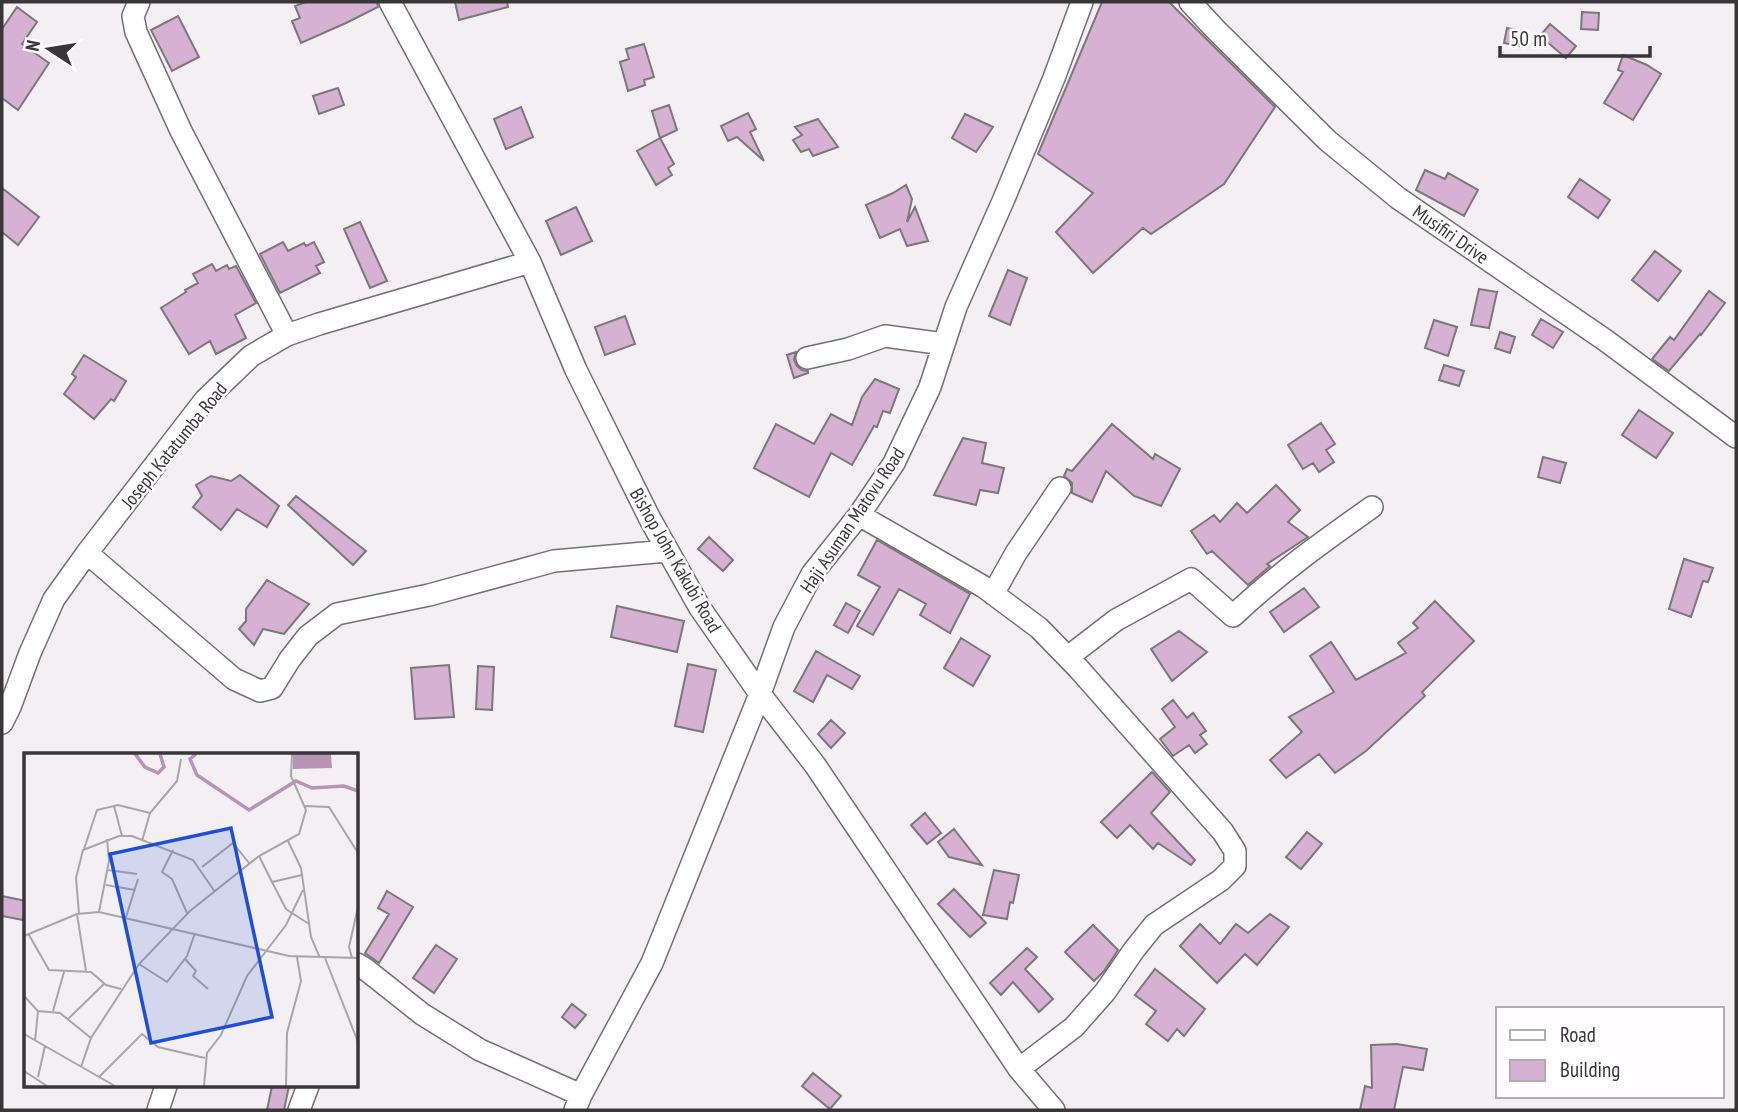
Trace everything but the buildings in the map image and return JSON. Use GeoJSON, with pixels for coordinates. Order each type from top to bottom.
{"type":"FeatureCollection","features":[{"type":"Feature","properties":{"kind":"street"},"geometry":{"type":"LineString","coordinates":[[139,2],[134,16],[136,32],[181,131],[287,335]]}},
{"type":"Feature","properties":{"kind":"street","name":"Bishop John Kakubi Road"},"geometry":{"type":"LineString","coordinates":[[390,2],[530,262],[576,370],[667,551],[700,608],[760,694],[815,765],[1019,1069],[1054,1110]]}},
{"type":"Feature","properties":{"kind":"street","name":"Haji Asuman Matovu Road"},"geometry":{"type":"LineString","coordinates":[[578,1103],[652,963],[760,694],[784,627],[812,573],[859,515],[894,463],[930,387],[956,307],[1044,103],[1083,2]]}},
{"type":"Feature","properties":{"kind":"street","name":"Musifiri Drive"},"geometry":{"type":"LineString","coordinates":[[1189,2],[1328,141],[1398,198],[1605,340],[1736,437]]}},
{"type":"Feature","properties":{"kind":"street","name":"Joseph Katatumba Road"},"geometry":{"type":"LineString","coordinates":[[2,723],[54,600],[205,400],[251,356],[287,335],[319,324],[530,262]]}},
{"type":"Feature","properties":{"kind":"street"},"geometry":{"type":"LineString","coordinates":[[807,358],[848,349],[885,336],[944,344]]}},
{"type":"Feature","properties":{"kind":"street"},"geometry":{"type":"LineString","coordinates":[[993,594],[1016,553],[1060,488]]}},
{"type":"Feature","properties":{"kind":"street"},"geometry":{"type":"LineString","coordinates":[[1068,657],[1116,620],[1191,579],[1233,616],[1267,585],[1372,507]]}},
{"type":"Feature","properties":{"kind":"street"},"geometry":{"type":"LineString","coordinates":[[859,515],[984,587],[1039,628],[1068,657],[1223,832],[1235,850],[1235,866],[1221,880],[1154,925],[1105,992],[1074,1027],[1019,1069]]}},
{"type":"Feature","properties":{"kind":"street"},"geometry":{"type":"LineString","coordinates":[[87,554],[234,680],[260,691],[272,688],[308,636],[337,614],[429,595],[554,561],[667,551]]}},
{"type":"Feature","properties":{"kind":"street"},"geometry":{"type":"LineString","coordinates":[[359,971],[480,1050],[578,1103]]}},
{"type":"Feature","properties":{"kind":"street"},"geometry":{"type":"LineString","coordinates":[[158,1110],[165,1088]]}},
{"type":"Feature","properties":{"kind":"street"},"geometry":{"type":"LineString","coordinates":[[299,1110],[307,1088]]}}]}
